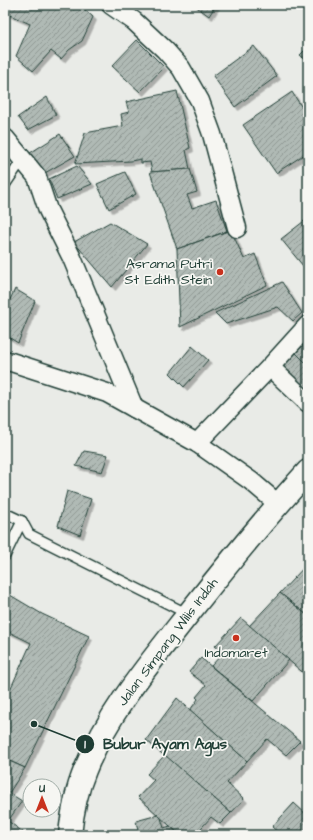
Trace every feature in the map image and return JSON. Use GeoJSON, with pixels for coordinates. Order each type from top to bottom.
{"type":"FeatureCollection","features":[{"type":"Feature","properties":{"kind":"main road","name":"Jalan Simpang Wilis Indah"},"geometry":{"type":"LineString","coordinates":[[70,835],[77,796],[84,772],[96,745],[113,714],[188,614],[278,504],[308,471]]}},
{"type":"Feature","properties":{"kind":"street"},"geometry":{"type":"LineString","coordinates":[[111,5],[134,21],[165,50],[181,68],[200,101],[212,134],[237,228]]}},
{"type":"Feature","properties":{"kind":"street"},"geometry":{"type":"LineString","coordinates":[[5,138],[36,178],[48,210],[72,258],[134,408]]}},
{"type":"Feature","properties":{"kind":"street"},"geometry":{"type":"LineString","coordinates":[[197,443],[308,326]]}},
{"type":"Feature","properties":{"kind":"street"},"geometry":{"type":"LineString","coordinates":[[5,360],[107,393],[197,443],[251,481],[278,504]]}},
{"type":"Feature","properties":{"kind":"street"},"geometry":{"type":"LineString","coordinates":[[270,367],[308,403]]}},
{"type":"Feature","properties":{"kind":"lane"},"geometry":{"type":"LineString","coordinates":[[5,185],[22,160]]}},
{"type":"Feature","properties":{"kind":"lane"},"geometry":{"type":"LineString","coordinates":[[5,512],[22,521],[29,534],[188,614]]}},
{"type":"Feature","properties":{"kind":"lane"},"geometry":{"type":"LineString","coordinates":[[5,556],[22,521]]}},
{"type":"Feature","properties":{"kind":"building"},"geometry":{"type":"Polygon","coordinates":[[[5,5],[76,5],[83,8],[93,17],[82,41],[69,50],[61,59],[51,51],[33,71],[16,56],[30,24],[5,13],[5,5]]]}},
{"type":"Feature","properties":{"kind":"building"},"geometry":{"type":"Polygon","coordinates":[[[194,5],[216,5],[209,16],[194,5]]]}},
{"type":"Feature","properties":{"kind":"building"},"geometry":{"type":"Polygon","coordinates":[[[137,40],[164,67],[140,92],[112,66],[137,40]]]}},
{"type":"Feature","properties":{"kind":"building"},"geometry":{"type":"Polygon","coordinates":[[[254,46],[277,76],[235,107],[213,76],[254,46]]]}},
{"type":"Feature","properties":{"kind":"building"},"geometry":{"type":"Polygon","coordinates":[[[308,47],[308,62],[300,55],[308,47]]]}},
{"type":"Feature","properties":{"kind":"building"},"geometry":{"type":"Polygon","coordinates":[[[177,91],[190,148],[186,150],[190,169],[152,172],[150,162],[141,163],[141,159],[131,161],[75,164],[85,133],[123,126],[121,114],[129,112],[126,102],[177,91]]]}},
{"type":"Feature","properties":{"kind":"building"},"geometry":{"type":"Polygon","coordinates":[[[292,92],[308,117],[308,152],[276,173],[243,125],[292,92]]]}},
{"type":"Feature","properties":{"kind":"building"},"geometry":{"type":"Polygon","coordinates":[[[47,97],[56,115],[28,130],[18,117],[47,97]]]}},
{"type":"Feature","properties":{"kind":"building"},"geometry":{"type":"Polygon","coordinates":[[[60,134],[75,156],[43,174],[30,153],[60,134]]]}},
{"type":"Feature","properties":{"kind":"building"},"geometry":{"type":"Polygon","coordinates":[[[77,166],[92,184],[57,199],[49,179],[77,166]]]}},
{"type":"Feature","properties":{"kind":"building"},"geometry":{"type":"Polygon","coordinates":[[[190,169],[197,192],[187,195],[192,208],[216,200],[227,231],[177,249],[150,172],[190,169]]]}},
{"type":"Feature","properties":{"kind":"building"},"geometry":{"type":"Polygon","coordinates":[[[125,172],[136,194],[109,209],[97,184],[125,172]]]}},
{"type":"Feature","properties":{"kind":"building"},"geometry":{"type":"Polygon","coordinates":[[[308,218],[308,272],[281,239],[308,218]]]}},
{"type":"Feature","properties":{"kind":"building"},"geometry":{"type":"Polygon","coordinates":[[[110,222],[147,244],[112,287],[74,242],[110,222]]]}},
{"type":"Feature","properties":{"kind":"building","name":"Asrama Putri St Edith Stein"},"geometry":{"type":"Polygon","coordinates":[[[231,230],[244,259],[255,254],[267,285],[180,327],[177,249],[231,230]]]}},
{"type":"Feature","properties":{"kind":"building"},"geometry":{"type":"Polygon","coordinates":[[[282,282],[302,313],[293,321],[278,307],[226,324],[215,313],[282,282]]]}},
{"type":"Feature","properties":{"kind":"building"},"geometry":{"type":"Polygon","coordinates":[[[15,289],[35,301],[18,343],[5,335],[5,310],[15,289]]]}},
{"type":"Feature","properties":{"kind":"building"},"geometry":{"type":"Polygon","coordinates":[[[308,340],[308,365],[296,353],[308,340]]]}},
{"type":"Feature","properties":{"kind":"building"},"geometry":{"type":"Polygon","coordinates":[[[192,346],[208,360],[184,387],[170,373],[192,346]]]}},
{"type":"Feature","properties":{"kind":"building"},"geometry":{"type":"Polygon","coordinates":[[[296,353],[308,365],[308,391],[282,367],[296,353]]]}},
{"type":"Feature","properties":{"kind":"building"},"geometry":{"type":"Polygon","coordinates":[[[84,451],[108,455],[102,472],[76,466],[84,451]]]}},
{"type":"Feature","properties":{"kind":"building"},"geometry":{"type":"Polygon","coordinates":[[[67,491],[91,499],[80,535],[58,526],[67,491]]]}},
{"type":"Feature","properties":{"kind":"building"},"geometry":{"type":"Polygon","coordinates":[[[308,563],[308,616],[280,593],[308,563]]]}},
{"type":"Feature","properties":{"kind":"building"},"geometry":{"type":"Polygon","coordinates":[[[5,592],[42,614],[89,636],[25,768],[5,759],[5,701],[31,643],[5,630],[5,592]]]}},
{"type":"Feature","properties":{"kind":"building"},"geometry":{"type":"Polygon","coordinates":[[[280,593],[308,616],[308,677],[249,626],[280,593]]]}},
{"type":"Feature","properties":{"kind":"building"},"geometry":{"type":"Polygon","coordinates":[[[241,618],[289,660],[253,701],[211,666],[223,653],[215,646],[241,618]]]}},
{"type":"Feature","properties":{"kind":"building"},"geometry":{"type":"Polygon","coordinates":[[[201,658],[300,741],[286,755],[267,739],[247,761],[190,710],[198,699],[196,697],[206,685],[189,672],[201,658]]]}},
{"type":"Feature","properties":{"kind":"building"},"geometry":{"type":"Polygon","coordinates":[[[177,698],[247,761],[227,783],[244,799],[231,813],[146,740],[177,698]]]}},
{"type":"Feature","properties":{"kind":"building"},"geometry":{"type":"Polygon","coordinates":[[[165,755],[231,813],[220,824],[211,817],[195,835],[180,835],[138,797],[154,780],[147,774],[165,755]]]}},
{"type":"Feature","properties":{"kind":"building"},"geometry":{"type":"Polygon","coordinates":[[[5,759],[25,768],[9,793],[22,801],[8,821],[27,835],[5,835],[5,759]]]}},
{"type":"Feature","properties":{"kind":"building"},"geometry":{"type":"Polygon","coordinates":[[[294,803],[308,816],[308,835],[281,835],[272,827],[294,803]]]}},
{"type":"Feature","properties":{"kind":"building"},"geometry":{"type":"Polygon","coordinates":[[[158,815],[161,818],[164,828],[170,826],[180,835],[135,835],[139,834],[136,821],[158,815]]]}},
{"type":"Feature","properties":{"kind":"place","name":"Asrama Putri St Edith Stein"},"geometry":{"type":"Point","coordinates":[220,272]}},
{"type":"Feature","properties":{"kind":"place","name":"Indomaret"},"geometry":{"type":"Point","coordinates":[236,638]}},
{"type":"Feature","properties":{"kind":"place","name":"Bubur Ayam Agus"},"geometry":{"type":"Point","coordinates":[34,724]}}]}
